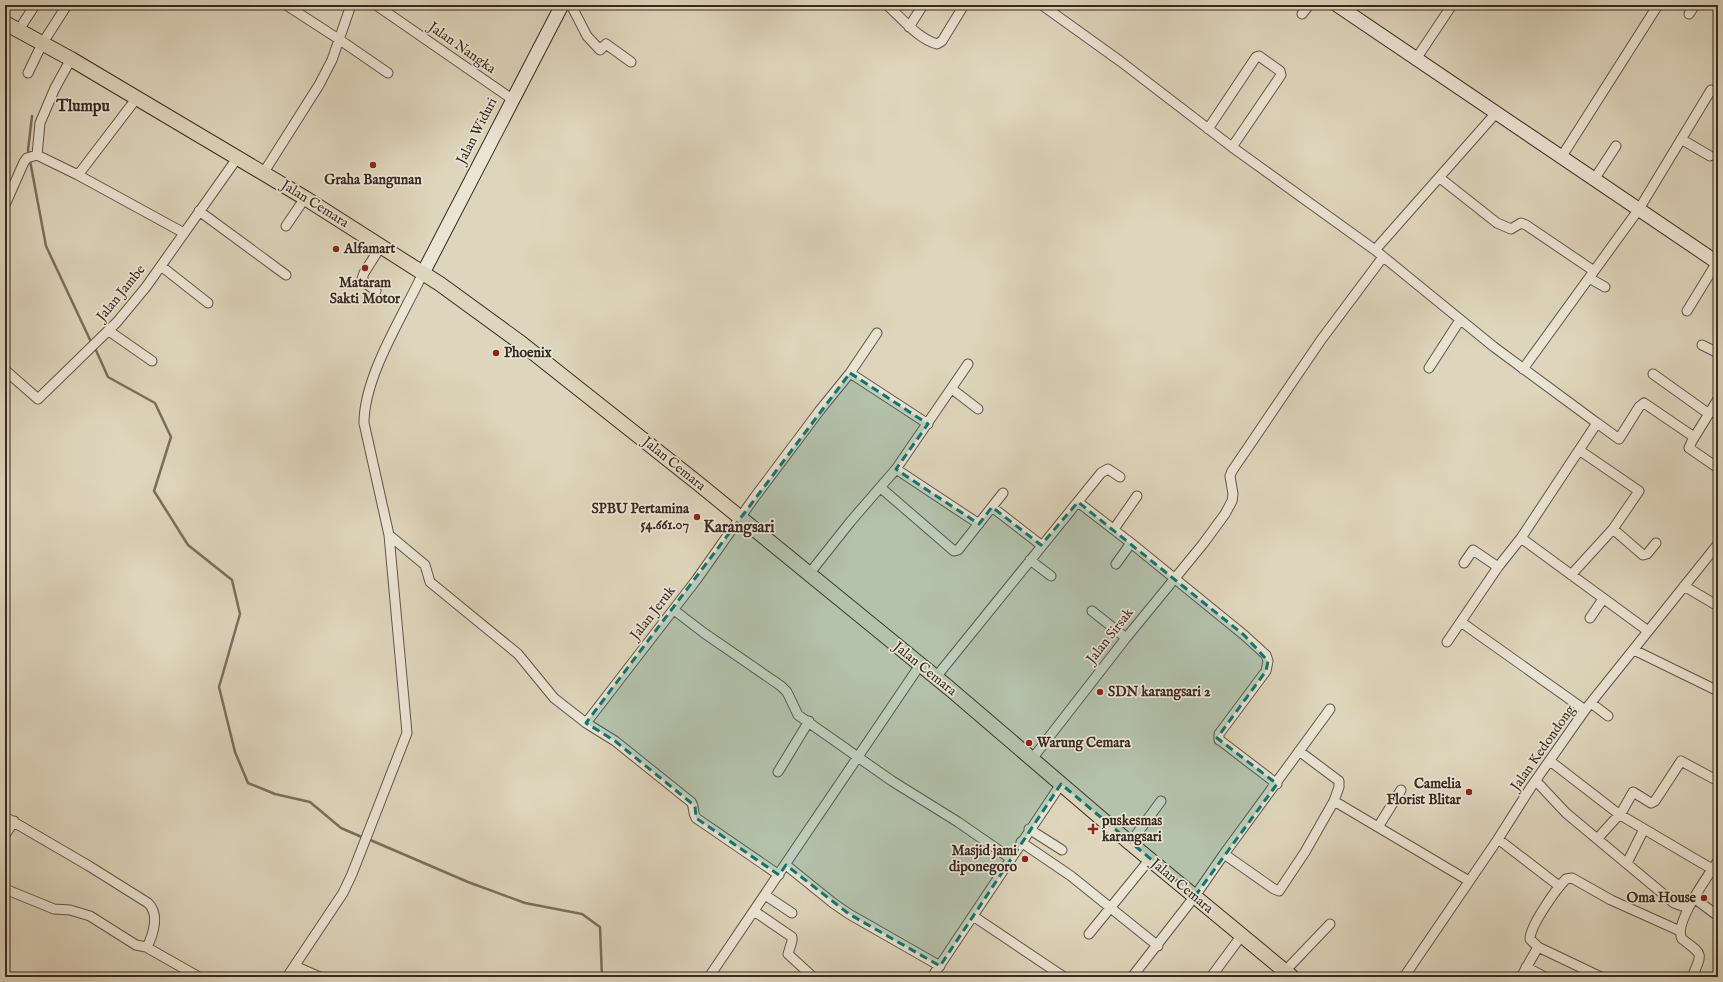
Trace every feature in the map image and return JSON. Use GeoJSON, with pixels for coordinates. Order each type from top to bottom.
{"type":"FeatureCollection","features":[{"type":"Feature","properties":{"kind":"main road","name":"Jalan Widuri"},"geometry":{"type":"LineString","coordinates":[[423,273],[562,5]]}},
{"type":"Feature","properties":{"kind":"main road"},"geometry":{"type":"LineString","coordinates":[[1337,5],[1718,262]]}},
{"type":"Feature","properties":{"kind":"main road","name":"Jalan Cemara"},"geometry":{"type":"LineString","coordinates":[[5,23],[71,59],[136,99],[264,172],[440,284],[521,343],[740,518],[920,666],[936,677],[1130,843],[1288,974]]}},
{"type":"Feature","properties":{"kind":"street"},"geometry":{"type":"LineString","coordinates":[[18,31],[35,5]]}},
{"type":"Feature","properties":{"kind":"street"},"geometry":{"type":"LineString","coordinates":[[28,73],[42,44],[67,5]]}},
{"type":"Feature","properties":{"kind":"street"},"geometry":{"type":"LineString","coordinates":[[286,5],[388,73]]}},
{"type":"Feature","properties":{"kind":"street"},"geometry":{"type":"LineString","coordinates":[[264,172],[319,85],[332,60],[340,40],[351,5]]}},
{"type":"Feature","properties":{"kind":"street","name":"Jalan Nangka"},"geometry":{"type":"LineString","coordinates":[[376,5],[512,99]]}},
{"type":"Feature","properties":{"kind":"street"},"geometry":{"type":"LineString","coordinates":[[571,5],[587,36],[600,50],[606,44],[631,62]]}},
{"type":"Feature","properties":{"kind":"street"},"geometry":{"type":"LineString","coordinates":[[887,5],[910,27],[932,42],[939,44],[964,5]]}},
{"type":"Feature","properties":{"kind":"street"},"geometry":{"type":"LineString","coordinates":[[910,27],[923,5]]}},
{"type":"Feature","properties":{"kind":"street"},"geometry":{"type":"LineString","coordinates":[[1042,5],[1120,61],[1232,147],[1375,250],[1460,320],[1523,369],[1618,439],[1639,407],[1644,403],[1694,437]]}},
{"type":"Feature","properties":{"kind":"street"},"geometry":{"type":"LineString","coordinates":[[1302,14],[1309,5]]}},
{"type":"Feature","properties":{"kind":"street"},"geometry":{"type":"LineString","coordinates":[[1416,59],[1452,5]]}},
{"type":"Feature","properties":{"kind":"street"},"geometry":{"type":"LineString","coordinates":[[1562,156],[1658,5]]}},
{"type":"Feature","properties":{"kind":"street"},"geometry":{"type":"LineString","coordinates":[[1689,14],[1695,5]]}},
{"type":"Feature","properties":{"kind":"street"},"geometry":{"type":"LineString","coordinates":[[1208,129],[1256,57],[1259,56],[1280,71],[1281,75],[1232,147]]}},
{"type":"Feature","properties":{"kind":"street"},"geometry":{"type":"LineString","coordinates":[[5,206],[24,162],[33,156],[43,117],[55,88],[71,59]]}},
{"type":"Feature","properties":{"kind":"street"},"geometry":{"type":"LineString","coordinates":[[1523,369],[1639,209],[1711,90]]}},
{"type":"Feature","properties":{"kind":"street"},"geometry":{"type":"LineString","coordinates":[[78,176],[136,99]]}},
{"type":"Feature","properties":{"kind":"street"},"geometry":{"type":"LineString","coordinates":[[1375,250],[1496,113]]}},
{"type":"Feature","properties":{"kind":"street"},"geometry":{"type":"LineString","coordinates":[[1681,139],[1710,156]]}},
{"type":"Feature","properties":{"kind":"street"},"geometry":{"type":"LineString","coordinates":[[1595,178],[1616,146]]}},
{"type":"Feature","properties":{"kind":"street"},"geometry":{"type":"LineString","coordinates":[[33,156],[78,176],[184,233]]}},
{"type":"Feature","properties":{"kind":"street","name":"Jalan Jambe"},"geometry":{"type":"LineString","coordinates":[[5,370],[38,398],[88,349],[109,331],[146,287],[238,157]]}},
{"type":"Feature","properties":{"kind":"street"},"geometry":{"type":"LineString","coordinates":[[1440,178],[1497,223],[1511,229],[1521,223],[1526,225],[1605,287]]}},
{"type":"Feature","properties":{"kind":"street"},"geometry":{"type":"LineString","coordinates":[[286,226],[305,198]]}},
{"type":"Feature","properties":{"kind":"street"},"geometry":{"type":"LineString","coordinates":[[199,211],[286,275]]}},
{"type":"Feature","properties":{"kind":"street"},"geometry":{"type":"LineString","coordinates":[[376,291],[362,279],[364,273],[381,246]]}},
{"type":"Feature","properties":{"kind":"street","name":"Jalan Sirsak"},"geometry":{"type":"LineString","coordinates":[[1032,759],[1225,514],[1232,501],[1233,494],[1230,476],[1232,471],[1321,340],[1383,257]]}},
{"type":"Feature","properties":{"kind":"street"},"geometry":{"type":"LineString","coordinates":[[1687,311],[1718,262]]}},
{"type":"Feature","properties":{"kind":"street"},"geometry":{"type":"LineString","coordinates":[[161,266],[208,303]]}},
{"type":"Feature","properties":{"kind":"street"},"geometry":{"type":"LineString","coordinates":[[287,977],[343,893],[370,830],[407,733],[389,535],[364,423],[364,410],[382,358],[423,273]]}},
{"type":"Feature","properties":{"kind":"street"},"geometry":{"type":"LineString","coordinates":[[1429,368],[1460,320]]}},
{"type":"Feature","properties":{"kind":"street"},"geometry":{"type":"LineString","coordinates":[[109,331],[152,361]]}},
{"type":"Feature","properties":{"kind":"street","name":"Jalan Jeruk"},"geometry":{"type":"LineString","coordinates":[[586,723],[628,666],[674,610],[820,410],[850,373],[877,333]]}},
{"type":"Feature","properties":{"kind":"street"},"geometry":{"type":"LineString","coordinates":[[1702,345],[1718,353]]}},
{"type":"Feature","properties":{"kind":"street"},"geometry":{"type":"LineString","coordinates":[[809,574],[851,521],[896,469],[968,364]]}},
{"type":"Feature","properties":{"kind":"street"},"geometry":{"type":"LineString","coordinates":[[850,373],[928,424]]}},
{"type":"Feature","properties":{"kind":"street"},"geometry":{"type":"LineString","coordinates":[[1653,374],[1709,414]]}},
{"type":"Feature","properties":{"kind":"street"},"geometry":{"type":"LineString","coordinates":[[952,389],[978,409]]}},
{"type":"Feature","properties":{"kind":"street"},"geometry":{"type":"LineString","coordinates":[[1718,399],[1689,446],[1690,450],[1718,468]]}},
{"type":"Feature","properties":{"kind":"street"},"geometry":{"type":"LineString","coordinates":[[1447,642],[1498,567],[1520,538],[1596,423]]}},
{"type":"Feature","properties":{"kind":"street"},"geometry":{"type":"LineString","coordinates":[[1571,575],[1613,529],[1639,491],[1579,450]]}},
{"type":"Feature","properties":{"kind":"street"},"geometry":{"type":"LineString","coordinates":[[896,469],[979,524]]}},
{"type":"Feature","properties":{"kind":"street"},"geometry":{"type":"LineString","coordinates":[[936,677],[1105,469],[1108,469],[1120,477]]}},
{"type":"Feature","properties":{"kind":"street"},"geometry":{"type":"LineString","coordinates":[[881,488],[951,551],[958,550],[1003,493]]}},
{"type":"Feature","properties":{"kind":"street"},"geometry":{"type":"LineString","coordinates":[[1114,529],[1137,496]]}},
{"type":"Feature","properties":{"kind":"street"},"geometry":{"type":"LineString","coordinates":[[1078,502],[1114,529],[1244,635],[1266,655],[1268,660],[1266,671],[1219,734],[1219,740],[1277,784]]}},
{"type":"Feature","properties":{"kind":"street"},"geometry":{"type":"LineString","coordinates":[[992,507],[1042,545]]}},
{"type":"Feature","properties":{"kind":"street"},"geometry":{"type":"LineString","coordinates":[[1613,529],[1643,555],[1646,554],[1656,543]]}},
{"type":"Feature","properties":{"kind":"street"},"geometry":{"type":"LineString","coordinates":[[389,535],[425,565],[430,582],[518,654],[554,698],[586,723],[615,741],[691,802],[694,807],[693,813],[696,818],[779,876]]}},
{"type":"Feature","properties":{"kind":"street"},"geometry":{"type":"LineString","coordinates":[[1520,538],[1648,631]]}},
{"type":"Feature","properties":{"kind":"street"},"geometry":{"type":"LineString","coordinates":[[1116,564],[1131,543]]}},
{"type":"Feature","properties":{"kind":"street","name":"Jalan Kedondong"},"geometry":{"type":"LineString","coordinates":[[1404,977],[1534,784],[1588,707],[1718,544]]}},
{"type":"Feature","properties":{"kind":"street"},"geometry":{"type":"LineString","coordinates":[[1464,563],[1474,550],[1498,567]]}},
{"type":"Feature","properties":{"kind":"street"},"geometry":{"type":"LineString","coordinates":[[1030,560],[1051,576]]}},
{"type":"Feature","properties":{"kind":"street"},"geometry":{"type":"LineString","coordinates":[[1684,586],[1718,606]]}},
{"type":"Feature","properties":{"kind":"street"},"geometry":{"type":"LineString","coordinates":[[1590,618],[1603,599]]}},
{"type":"Feature","properties":{"kind":"street"},"geometry":{"type":"LineString","coordinates":[[674,610],[704,633],[781,686],[787,692],[796,712],[808,721],[892,781],[958,822],[1010,858]]}},
{"type":"Feature","properties":{"kind":"street"},"geometry":{"type":"LineString","coordinates":[[1092,611],[1126,638]]}},
{"type":"Feature","properties":{"kind":"street"},"geometry":{"type":"LineString","coordinates":[[1461,622],[1588,707],[1608,716]]}},
{"type":"Feature","properties":{"kind":"street"},"geometry":{"type":"LineString","coordinates":[[1634,650],[1718,691]]}},
{"type":"Feature","properties":{"kind":"street"},"geometry":{"type":"LineString","coordinates":[[709,977],[779,876],[920,666]]}},
{"type":"Feature","properties":{"kind":"street"},"geometry":{"type":"LineString","coordinates":[[1132,977],[1158,946],[1195,896],[1330,709]]}},
{"type":"Feature","properties":{"kind":"street"},"geometry":{"type":"LineString","coordinates":[[778,772],[808,721]]}},
{"type":"Feature","properties":{"kind":"street"},"geometry":{"type":"LineString","coordinates":[[1224,854],[1279,891],[1305,852],[1334,801],[1339,787],[1338,781],[1300,751]]}},
{"type":"Feature","properties":{"kind":"street"},"geometry":{"type":"LineString","coordinates":[[1550,761],[1620,815],[1712,869]]}},
{"type":"Feature","properties":{"kind":"street"},"geometry":{"type":"LineString","coordinates":[[1598,839],[1620,815],[1633,792],[1651,803],[1654,802],[1680,761],[1718,781]]}},
{"type":"Feature","properties":{"kind":"street"},"geometry":{"type":"LineString","coordinates":[[932,977],[1029,829],[1061,784]]}},
{"type":"Feature","properties":{"kind":"street"},"geometry":{"type":"LineString","coordinates":[[1534,784],[1566,813],[1674,903],[1687,911]]}},
{"type":"Feature","properties":{"kind":"street"},"geometry":{"type":"LineString","coordinates":[[1378,827],[1401,790]]}},
{"type":"Feature","properties":{"kind":"street"},"geometry":{"type":"LineString","coordinates":[[1130,843],[1161,801]]}},
{"type":"Feature","properties":{"kind":"street"},"geometry":{"type":"LineString","coordinates":[[1334,801],[1469,881]]}},
{"type":"Feature","properties":{"kind":"street"},"geometry":{"type":"LineString","coordinates":[[5,835],[9,819],[150,904],[153,909],[154,928],[147,947]]}},
{"type":"Feature","properties":{"kind":"street"},"geometry":{"type":"LineString","coordinates":[[1029,829],[1062,850]]}},
{"type":"Feature","properties":{"kind":"street"},"geometry":{"type":"LineString","coordinates":[[1627,863],[1644,829]]}},
{"type":"Feature","properties":{"kind":"street"},"geometry":{"type":"LineString","coordinates":[[1498,839],[1559,886]]}},
{"type":"Feature","properties":{"kind":"street"},"geometry":{"type":"LineString","coordinates":[[1021,842],[1071,876],[1111,906],[1158,946]]}},
{"type":"Feature","properties":{"kind":"street"},"geometry":{"type":"LineString","coordinates":[[1089,934],[1150,859]]}},
{"type":"Feature","properties":{"kind":"street"},"geometry":{"type":"LineString","coordinates":[[1692,977],[1699,961],[1699,952],[1682,939],[1680,931],[1687,911],[1694,898],[1718,861]]}},
{"type":"Feature","properties":{"kind":"street"},"geometry":{"type":"LineString","coordinates":[[786,865],[833,903],[940,966]]}},
{"type":"Feature","properties":{"kind":"street"},"geometry":{"type":"LineString","coordinates":[[1601,977],[1538,947],[1531,941],[1530,934],[1559,886],[1566,879],[1572,878],[1611,900],[1680,931]]}},
{"type":"Feature","properties":{"kind":"street"},"geometry":{"type":"LineString","coordinates":[[5,889],[54,908],[70,910],[90,916],[136,945],[147,947],[199,977]]}},
{"type":"Feature","properties":{"kind":"street"},"geometry":{"type":"LineString","coordinates":[[766,895],[792,913]]}},
{"type":"Feature","properties":{"kind":"street"},"geometry":{"type":"LineString","coordinates":[[1694,898],[1718,916]]}},
{"type":"Feature","properties":{"kind":"street"},"geometry":{"type":"LineString","coordinates":[[753,914],[792,937],[788,954],[813,977]]}},
{"type":"Feature","properties":{"kind":"street"},"geometry":{"type":"LineString","coordinates":[[973,916],[1064,977]]}},
{"type":"Feature","properties":{"kind":"street"},"geometry":{"type":"LineString","coordinates":[[1288,974],[1330,924]]}},
{"type":"Feature","properties":{"kind":"street"},"geometry":{"type":"LineString","coordinates":[[1211,977],[1242,935]]}},
{"type":"Feature","properties":{"kind":"street"},"geometry":{"type":"LineString","coordinates":[[1521,977],[1538,947]]}},
{"type":"Feature","properties":{"kind":"street"},"geometry":{"type":"LineString","coordinates":[[295,966],[320,977]]}},
{"type":"Feature","properties":{"kind":"street"},"geometry":{"type":"LineString","coordinates":[[1526,967],[1545,977]]}},
{"type":"Feature","properties":{"kind":"highlighted area"},"geometry":{"type":"Polygon","coordinates":[[[850,373],[928,424],[896,469],[906,476],[979,524],[992,507],[1041,545],[1078,502],[1244,635],[1268,661],[1266,671],[1217,738],[1277,784],[1195,896],[1061,784],[940,966],[849,914],[786,865],[779,875],[696,818],[695,806],[615,741],[586,723],[850,373]]]}},
{"type":"Feature","properties":{"kind":"waterway"},"geometry":{"type":"LineString","coordinates":[[32,116],[28,150],[46,246],[92,344]]}},
{"type":"Feature","properties":{"kind":"waterway"},"geometry":{"type":"LineString","coordinates":[[95,348],[108,377],[155,403],[171,437],[154,491],[188,545],[232,580],[240,614],[219,687],[235,752],[248,783],[275,794],[310,802],[341,828],[364,838]]}},
{"type":"Feature","properties":{"kind":"waterway"},"geometry":{"type":"LineString","coordinates":[[368,839],[468,882],[525,903],[582,914],[600,927],[602,977]]}},
{"type":"Feature","properties":{"kind":"place","name":"Graha Bangunan"},"geometry":{"type":"Point","coordinates":[373,165]}},
{"type":"Feature","properties":{"kind":"place","name":"Alfamart"},"geometry":{"type":"Point","coordinates":[336,249]}},
{"type":"Feature","properties":{"kind":"place","name":"Mataram Sakti Motor"},"geometry":{"type":"Point","coordinates":[365,268]}},
{"type":"Feature","properties":{"kind":"place","name":"Phoenix"},"geometry":{"type":"Point","coordinates":[496,353]}},
{"type":"Feature","properties":{"kind":"place","name":"SPBU Pertamina 54.661.07"},"geometry":{"type":"Point","coordinates":[697,517]}},
{"type":"Feature","properties":{"kind":"place","name":"SDN karangsari 2"},"geometry":{"type":"Point","coordinates":[1100,692]}},
{"type":"Feature","properties":{"kind":"place","name":"Warung Cemara"},"geometry":{"type":"Point","coordinates":[1029,743]}},
{"type":"Feature","properties":{"kind":"place","name":"Camelia Florist Blitar"},"geometry":{"type":"Point","coordinates":[1469,792]}},
{"type":"Feature","properties":{"kind":"place","name":"puskesmas karangsari"},"geometry":{"type":"Point","coordinates":[1093,829]}},
{"type":"Feature","properties":{"kind":"place","name":"Masjid jami diponegoro"},"geometry":{"type":"Point","coordinates":[1025,859]}},
{"type":"Feature","properties":{"kind":"place","name":"Oma House"},"geometry":{"type":"Point","coordinates":[1704,898]}},
{"type":"Feature","properties":{"kind":"district","name":"Tlumpu"},"geometry":{"type":"Point","coordinates":[83,107]}},
{"type":"Feature","properties":{"kind":"district","name":"Karangsari"},"geometry":{"type":"Point","coordinates":[739,528]}}]}
